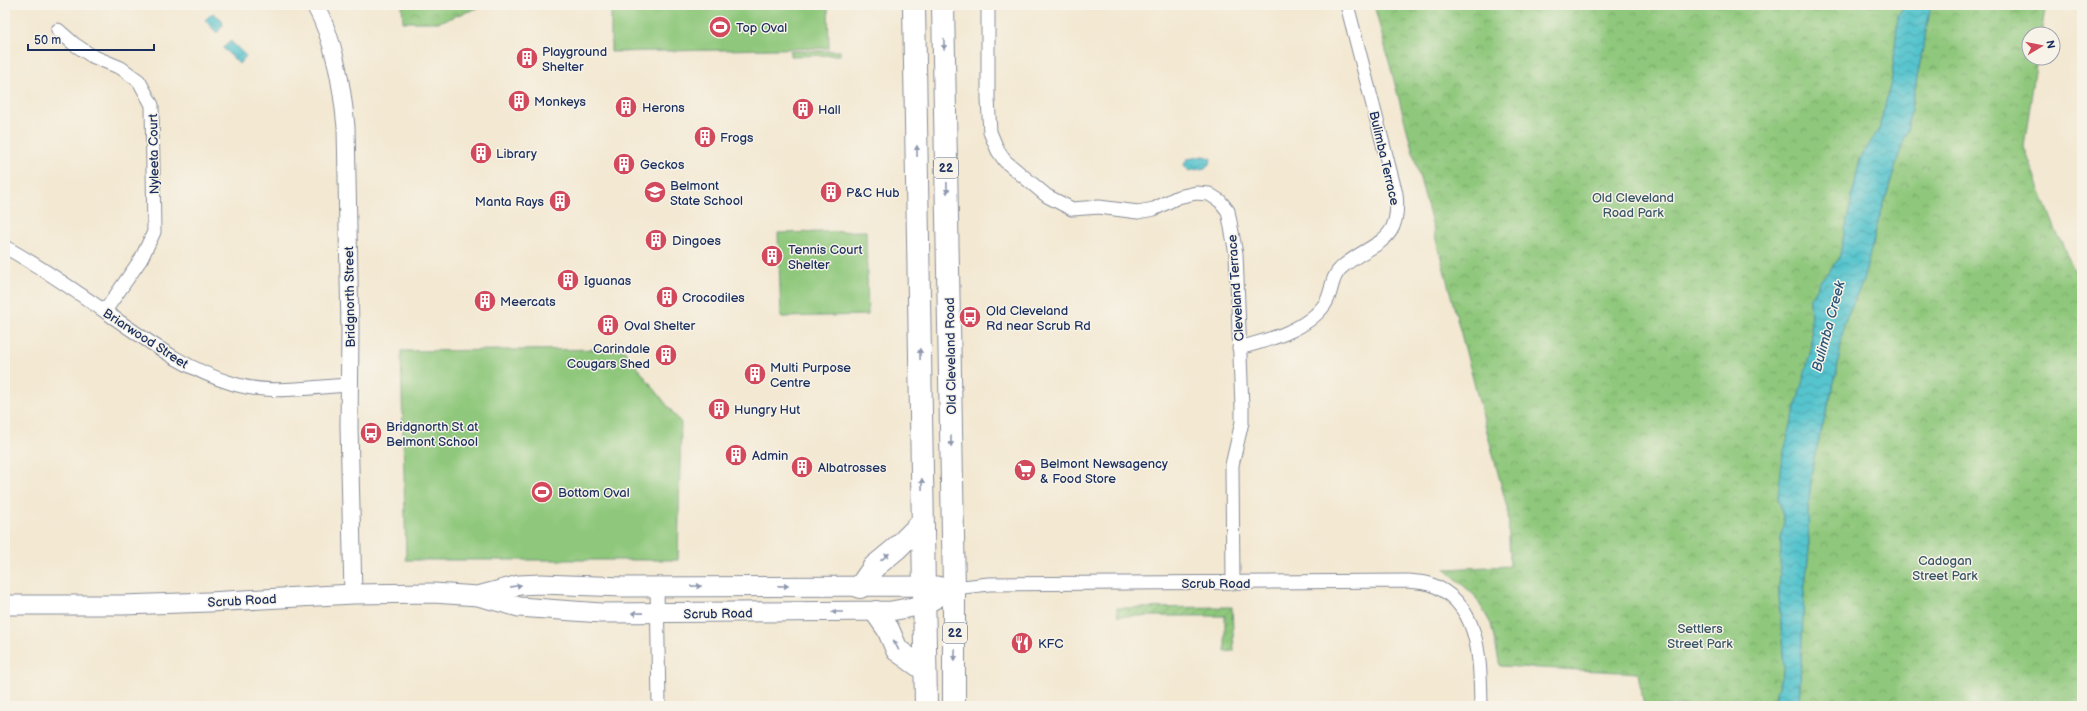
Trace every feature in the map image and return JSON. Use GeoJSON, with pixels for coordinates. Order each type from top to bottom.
{"type":"FeatureCollection","features":[{"type":"Feature","properties":{"kind":"highway","name":"22"},"geometry":{"type":"LineString","coordinates":[[914,5],[926,706]]}},
{"type":"Feature","properties":{"kind":"highway","name":"Old Cleveland Road"},"geometry":{"type":"LineString","coordinates":[[943,5],[954,588],[954,706]]}},
{"type":"Feature","properties":{"kind":"highway"},"geometry":{"type":"LineString","coordinates":[[860,587],[874,567],[897,548],[922,522]]}},
{"type":"Feature","properties":{"kind":"highway"},"geometry":{"type":"LineString","coordinates":[[876,612],[888,629],[897,650],[925,670]]}},
{"type":"Feature","properties":{"kind":"main road","name":"Scrub Road"},"geometry":{"type":"LineString","coordinates":[[478,596],[519,585],[860,587],[924,595]]}},
{"type":"Feature","properties":{"kind":"main road","name":"Scrub Road"},"geometry":{"type":"LineString","coordinates":[[5,605],[209,602],[353,594],[433,593],[478,596],[519,607],[601,613],[657,614],[876,612],[898,611],[924,595],[954,588]]}},
{"type":"Feature","properties":{"kind":"street","name":"Bridgnorth Street"},"geometry":{"type":"LineString","coordinates":[[315,5],[322,17],[335,58],[343,100],[345,120],[350,330],[349,385],[353,594]]}},
{"type":"Feature","properties":{"kind":"street","name":"Cleveland Terrace"},"geometry":{"type":"LineString","coordinates":[[988,5],[988,100],[990,132],[998,151],[1005,161],[1047,196],[1072,209],[1099,207],[1138,212],[1154,209],[1178,197],[1196,193],[1209,194],[1220,201],[1228,211],[1234,241],[1242,422],[1232,465],[1233,582]]}},
{"type":"Feature","properties":{"kind":"street","name":"Bulimba Terrace"},"geometry":{"type":"LineString","coordinates":[[1239,348],[1267,341],[1302,324],[1316,315],[1326,302],[1333,276],[1342,267],[1376,246],[1394,226],[1398,211],[1396,194],[1347,5]]}},
{"type":"Feature","properties":{"kind":"street","name":"Nyleeta Court"},"geometry":{"type":"LineString","coordinates":[[58,30],[74,44],[92,56],[121,68],[139,81],[152,105],[154,232],[141,259],[105,312]]}},
{"type":"Feature","properties":{"kind":"street","name":"Briarwood Street"},"geometry":{"type":"LineString","coordinates":[[5,247],[164,352],[196,369],[235,384],[281,389],[349,385]]}},
{"type":"Feature","properties":{"kind":"street","name":"Scrub Road"},"geometry":{"type":"LineString","coordinates":[[954,588],[989,584],[1408,581],[1429,584],[1450,594],[1467,614],[1480,656],[1481,706]]}},
{"type":"Feature","properties":{"kind":"street"},"geometry":{"type":"LineString","coordinates":[[657,586],[659,706]]}},
{"type":"Feature","properties":{"kind":"green space"},"geometry":{"type":"Polygon","coordinates":[[[402,5],[486,5],[439,22],[403,22],[402,5]]]}},
{"type":"Feature","properties":{"kind":"green space","name":"Top Oval"},"geometry":{"type":"Polygon","coordinates":[[[611,5],[828,5],[829,48],[611,52],[611,5]]]}},
{"type":"Feature","properties":{"kind":"green space","name":"Old Cleveland Road Park"},"geometry":{"type":"Polygon","coordinates":[[[1374,5],[1904,5],[1898,16],[1892,78],[1879,129],[1860,159],[1839,259],[1821,280],[1810,299],[1812,346],[1778,496],[1784,521],[1781,539],[1779,596],[1784,669],[1776,693],[1776,706],[1644,706],[1638,673],[1500,666],[1491,624],[1475,596],[1445,569],[1510,566],[1508,511],[1374,5]]]}},
{"type":"Feature","properties":{"kind":"green space","name":"Cadogan Street Park"},"geometry":{"type":"Polygon","coordinates":[[[1931,5],[2046,5],[2042,26],[2021,26],[2021,66],[2036,66],[2024,147],[2056,231],[2082,288],[2082,706],[1799,706],[1804,593],[1809,551],[1808,509],[1813,462],[1837,371],[1844,323],[1863,281],[1878,222],[1907,130],[1931,5]]]}},
{"type":"Feature","properties":{"kind":"green space"},"geometry":{"type":"Polygon","coordinates":[[[790,51],[840,51],[840,55],[790,56],[790,51]]]}},
{"type":"Feature","properties":{"kind":"green space"},"geometry":{"type":"Polygon","coordinates":[[[866,231],[868,315],[781,317],[778,233],[866,231]]]}},
{"type":"Feature","properties":{"kind":"green space","name":"Bottom Oval"},"geometry":{"type":"Polygon","coordinates":[[[623,349],[681,423],[678,560],[406,560],[401,351],[623,349]]]}},
{"type":"Feature","properties":{"kind":"green space"},"geometry":{"type":"Polygon","coordinates":[[[1232,607],[1234,651],[1225,652],[1225,616],[1118,616],[1117,608],[1232,607]]]}},
{"type":"Feature","properties":{"kind":"water","name":"Bulimba Creek"},"geometry":{"type":"Polygon","coordinates":[[[1904,5],[1931,5],[1907,130],[1878,222],[1863,281],[1844,323],[1837,371],[1813,462],[1808,509],[1809,551],[1804,593],[1799,706],[1776,706],[1776,693],[1784,669],[1779,596],[1781,538],[1784,521],[1778,496],[1783,455],[1812,346],[1810,299],[1821,280],[1839,259],[1860,159],[1879,129],[1892,78],[1898,16],[1904,5]]]}},
{"type":"Feature","properties":{"kind":"water"},"geometry":{"type":"Polygon","coordinates":[[[213,13],[221,19],[223,25],[217,33],[205,20],[213,13]]]}},
{"type":"Feature","properties":{"kind":"water"},"geometry":{"type":"Polygon","coordinates":[[[231,41],[246,56],[239,64],[223,48],[231,41]]]}},
{"type":"Feature","properties":{"kind":"water"},"geometry":{"type":"Polygon","coordinates":[[[1204,156],[1211,158],[1210,163],[1205,168],[1189,171],[1184,165],[1187,159],[1204,156]]]}},
{"type":"Feature","properties":{"kind":"place","name":"Top Oval"},"geometry":{"type":"Point","coordinates":[720,27]}},
{"type":"Feature","properties":{"kind":"place","name":"Playground Shelter"},"geometry":{"type":"Point","coordinates":[527,58]}},
{"type":"Feature","properties":{"kind":"place","name":"Monkeys"},"geometry":{"type":"Point","coordinates":[519,101]}},
{"type":"Feature","properties":{"kind":"place","name":"Herons"},"geometry":{"type":"Point","coordinates":[626,107]}},
{"type":"Feature","properties":{"kind":"place","name":"Hall"},"geometry":{"type":"Point","coordinates":[803,109]}},
{"type":"Feature","properties":{"kind":"place","name":"Frogs"},"geometry":{"type":"Point","coordinates":[705,137]}},
{"type":"Feature","properties":{"kind":"place","name":"Library"},"geometry":{"type":"Point","coordinates":[481,153]}},
{"type":"Feature","properties":{"kind":"place","name":"Geckos"},"geometry":{"type":"Point","coordinates":[624,164]}},
{"type":"Feature","properties":{"kind":"place","name":"Belmont State School"},"geometry":{"type":"Point","coordinates":[655,192]}},
{"type":"Feature","properties":{"kind":"place","name":"P&C Hub"},"geometry":{"type":"Point","coordinates":[831,192]}},
{"type":"Feature","properties":{"kind":"place","name":"Manta Rays"},"geometry":{"type":"Point","coordinates":[560,201]}},
{"type":"Feature","properties":{"kind":"place","name":"Dingoes"},"geometry":{"type":"Point","coordinates":[656,240]}},
{"type":"Feature","properties":{"kind":"place","name":"Tennis Court Shelter"},"geometry":{"type":"Point","coordinates":[772,256]}},
{"type":"Feature","properties":{"kind":"place","name":"Iguanas"},"geometry":{"type":"Point","coordinates":[568,280]}},
{"type":"Feature","properties":{"kind":"place","name":"Crocodiles"},"geometry":{"type":"Point","coordinates":[667,297]}},
{"type":"Feature","properties":{"kind":"place","name":"Meercats"},"geometry":{"type":"Point","coordinates":[485,301]}},
{"type":"Feature","properties":{"kind":"place","name":"Old Cleveland Rd near Scrub Rd"},"geometry":{"type":"Point","coordinates":[970,317]}},
{"type":"Feature","properties":{"kind":"place","name":"Oval Shelter"},"geometry":{"type":"Point","coordinates":[608,325]}},
{"type":"Feature","properties":{"kind":"place","name":"Carindale Cougars Shed"},"geometry":{"type":"Point","coordinates":[666,355]}},
{"type":"Feature","properties":{"kind":"place","name":"Multi Purpose Centre"},"geometry":{"type":"Point","coordinates":[755,374]}},
{"type":"Feature","properties":{"kind":"place","name":"Hungry Hut"},"geometry":{"type":"Point","coordinates":[719,409]}},
{"type":"Feature","properties":{"kind":"place","name":"Bridgnorth St at Belmont School"},"geometry":{"type":"Point","coordinates":[371,433]}},
{"type":"Feature","properties":{"kind":"place","name":"Admin"},"geometry":{"type":"Point","coordinates":[736,455]}},
{"type":"Feature","properties":{"kind":"place","name":"Albatrosses"},"geometry":{"type":"Point","coordinates":[802,467]}},
{"type":"Feature","properties":{"kind":"place","name":"Belmont Newsagency & Food Store"},"geometry":{"type":"Point","coordinates":[1025,470]}},
{"type":"Feature","properties":{"kind":"place","name":"Bottom Oval"},"geometry":{"type":"Point","coordinates":[542,492]}},
{"type":"Feature","properties":{"kind":"place","name":"KFC"},"geometry":{"type":"Point","coordinates":[1022,643]}},
{"type":"Feature","properties":{"kind":"park label","name":"Settlers Street Park"},"geometry":{"type":"Point","coordinates":[1700,636]}}]}
